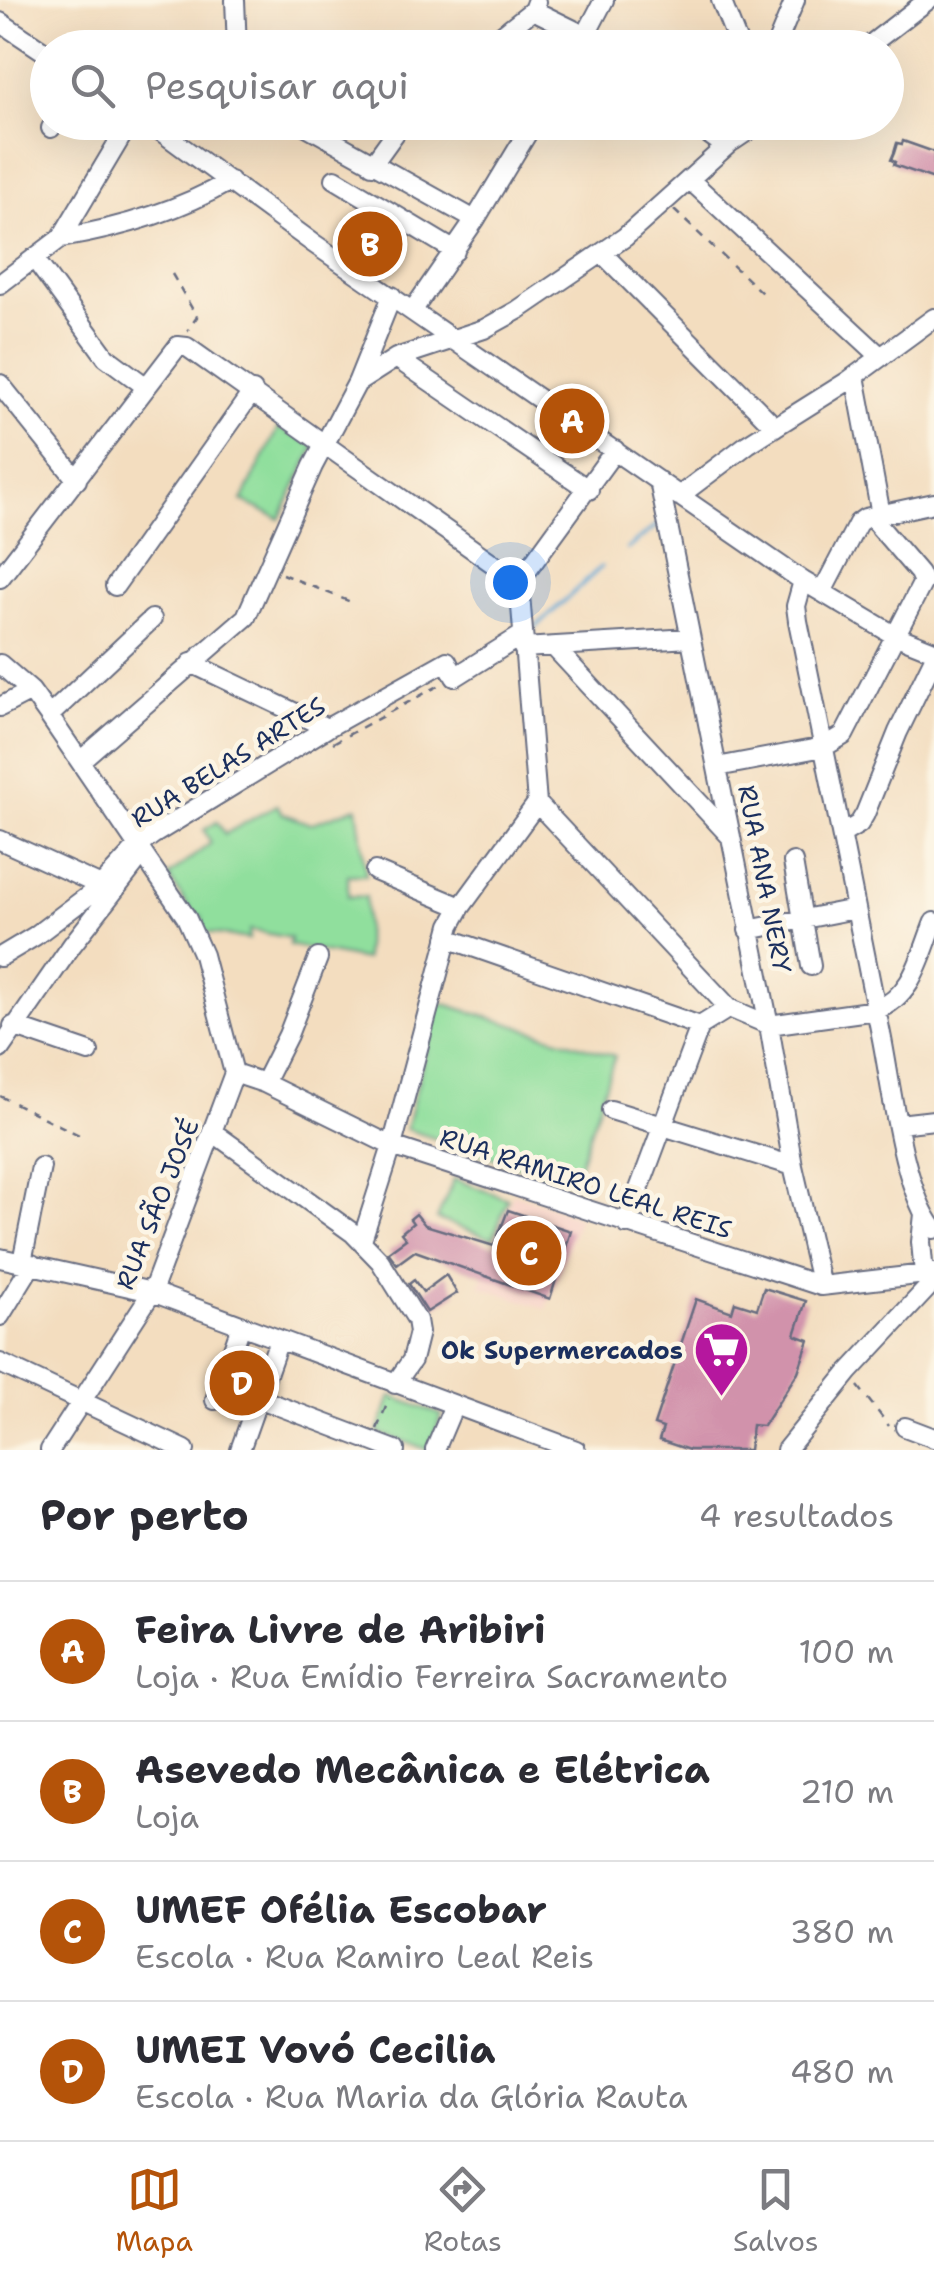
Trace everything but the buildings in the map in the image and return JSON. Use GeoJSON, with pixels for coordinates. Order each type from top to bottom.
{"type":"FeatureCollection","features":[{"type":"Feature","properties":{"kind":"street"},"geometry":{"type":"LineString","coordinates":[[234,0],[236,30]]}},
{"type":"Feature","properties":{"kind":"street"},"geometry":{"type":"LineString","coordinates":[[593,30],[604,0]]}},
{"type":"Feature","properties":{"kind":"street"},"geometry":{"type":"LineString","coordinates":[[721,0],[733,30]]}},
{"type":"Feature","properties":{"kind":"street"},"geometry":{"type":"LineString","coordinates":[[782,30],[795,0]]}},
{"type":"Feature","properties":{"kind":"street"},"geometry":{"type":"LineString","coordinates":[[889,30],[928,0]]}},
{"type":"Feature","properties":{"kind":"street"},"geometry":{"type":"LineString","coordinates":[[506,30],[535,5],[569,30]]}},
{"type":"Feature","properties":{"kind":"street"},"geometry":{"type":"LineString","coordinates":[[0,22],[30,42]]}},
{"type":"Feature","properties":{"kind":"street"},"geometry":{"type":"LineString","coordinates":[[0,284],[62,238],[119,140]]}},
{"type":"Feature","properties":{"kind":"street"},"geometry":{"type":"LineString","coordinates":[[173,140],[803,581],[894,635],[934,651]]}},
{"type":"Feature","properties":{"kind":"street"},"geometry":{"type":"LineString","coordinates":[[328,140],[474,220]]}},
{"type":"Feature","properties":{"kind":"street"},"geometry":{"type":"LineString","coordinates":[[372,166],[390,140]]}},
{"type":"Feature","properties":{"kind":"street"},"geometry":{"type":"LineString","coordinates":[[413,310],[523,140]]}},
{"type":"Feature","properties":{"kind":"street"},"geometry":{"type":"LineString","coordinates":[[722,140],[729,144]]}},
{"type":"Feature","properties":{"kind":"street"},"geometry":{"type":"LineString","coordinates":[[729,144],[731,140]]}},
{"type":"Feature","properties":{"kind":"street"},"geometry":{"type":"LineString","coordinates":[[80,761],[246,617],[324,443],[357,383],[381,361],[484,329],[518,310],[602,254],[735,140]]}},
{"type":"Feature","properties":{"kind":"street"},"geometry":{"type":"LineString","coordinates":[[335,179],[454,251]]}},
{"type":"Feature","properties":{"kind":"street"},"geometry":{"type":"LineString","coordinates":[[690,180],[881,358]]}},
{"type":"Feature","properties":{"kind":"street"},"geometry":{"type":"LineString","coordinates":[[62,238],[94,233],[164,212],[195,201],[230,181]]}},
{"type":"Feature","properties":{"kind":"street"},"geometry":{"type":"LineString","coordinates":[[602,254],[775,427]]}},
{"type":"Feature","properties":{"kind":"street"},"geometry":{"type":"LineString","coordinates":[[34,258],[106,357],[145,386]]}},
{"type":"Feature","properties":{"kind":"street"},"geometry":{"type":"LineString","coordinates":[[381,361],[392,296]]}},
{"type":"Feature","properties":{"kind":"street"},"geometry":{"type":"LineString","coordinates":[[680,496],[934,318]]}},
{"type":"Feature","properties":{"kind":"street"},"geometry":{"type":"LineString","coordinates":[[0,578],[174,348],[187,347],[519,582]]}},
{"type":"Feature","properties":{"kind":"street"},"geometry":{"type":"LineString","coordinates":[[381,361],[588,490]]}},
{"type":"Feature","properties":{"kind":"street"},"geometry":{"type":"LineString","coordinates":[[717,767],[824,747],[844,735],[922,587],[923,579],[876,516],[855,376]]}},
{"type":"Feature","properties":{"kind":"street"},"geometry":{"type":"LineString","coordinates":[[0,384],[77,480]]}},
{"type":"Feature","properties":{"kind":"street"},"geometry":{"type":"LineString","coordinates":[[114,586],[253,391]]}},
{"type":"Feature","properties":{"kind":"street"},"geometry":{"type":"LineString","coordinates":[[615,450],[519,582],[537,803],[729,1008],[769,1025],[890,1005],[910,984],[934,922]]}},
{"type":"Feature","properties":{"kind":"street","name":"RUA ANA NERY"},"geometry":{"type":"LineString","coordinates":[[659,481],[769,1025],[793,1166],[821,1286]]}},
{"type":"Feature","properties":{"kind":"street"},"geometry":{"type":"LineString","coordinates":[[822,592],[854,528],[876,516],[934,503]]}},
{"type":"Feature","properties":{"kind":"street"},"geometry":{"type":"LineString","coordinates":[[786,1450],[931,1276],[921,1242],[929,1221],[907,1164],[796,606],[803,581]]}},
{"type":"Feature","properties":{"kind":"street"},"geometry":{"type":"LineString","coordinates":[[49,716],[152,619]]}},
{"type":"Feature","properties":{"kind":"street"},"geometry":{"type":"LineString","coordinates":[[522,642],[554,648],[690,638]]}},
{"type":"Feature","properties":{"kind":"street","name":"RUA BELAS ARTES"},"geometry":{"type":"LineString","coordinates":[[0,957],[35,936],[142,849],[327,728],[451,669],[522,642]]}},
{"type":"Feature","properties":{"kind":"street"},"geometry":{"type":"LineString","coordinates":[[554,648],[732,837]]}},
{"type":"Feature","properties":{"kind":"street"},"geometry":{"type":"LineString","coordinates":[[842,834],[859,824],[865,814],[934,658]]}},
{"type":"Feature","properties":{"kind":"street"},"geometry":{"type":"LineString","coordinates":[[191,663],[327,728]]}},
{"type":"Feature","properties":{"kind":"street"},"geometry":{"type":"LineString","coordinates":[[0,664],[31,691],[49,716],[142,849],[194,934],[234,1073]]}},
{"type":"Feature","properties":{"kind":"street"},"geometry":{"type":"LineString","coordinates":[[0,707],[31,691]]}},
{"type":"Feature","properties":{"kind":"street"},"geometry":{"type":"LineString","coordinates":[[362,1240],[392,1146],[447,938],[460,907],[537,803]]}},
{"type":"Feature","properties":{"kind":"street"},"geometry":{"type":"LineString","coordinates":[[0,840],[100,886]]}},
{"type":"Feature","properties":{"kind":"street"},"geometry":{"type":"LineString","coordinates":[[0,1050],[13,1026],[142,849]]}},
{"type":"Feature","properties":{"kind":"street"},"geometry":{"type":"LineString","coordinates":[[793,862],[811,966]]}},
{"type":"Feature","properties":{"kind":"street"},"geometry":{"type":"LineString","coordinates":[[375,871],[460,907]]}},
{"type":"Feature","properties":{"kind":"street"},"geometry":{"type":"LineString","coordinates":[[748,930],[855,908]]}},
{"type":"Feature","properties":{"kind":"street"},"geometry":{"type":"LineString","coordinates":[[447,938],[700,1026]]}},
{"type":"Feature","properties":{"kind":"street"},"geometry":{"type":"LineString","coordinates":[[264,1083],[318,958]]}},
{"type":"Feature","properties":{"kind":"street"},"geometry":{"type":"LineString","coordinates":[[626,1224],[700,1026],[729,1008]]}},
{"type":"Feature","properties":{"kind":"street"},"geometry":{"type":"LineString","coordinates":[[13,1026],[89,1052]]}},
{"type":"Feature","properties":{"kind":"street","name":"RUA RAMIRO LEAL REIS"},"geometry":{"type":"LineString","coordinates":[[234,1073],[264,1083],[392,1146],[821,1286],[931,1276]]}},
{"type":"Feature","properties":{"kind":"street","name":"RUA SÃO JOSÉ"},"geometry":{"type":"LineString","coordinates":[[50,1450],[152,1292],[234,1073]]}},
{"type":"Feature","properties":{"kind":"street"},"geometry":{"type":"LineString","coordinates":[[611,1110],[793,1166]]}},
{"type":"Feature","properties":{"kind":"street"},"geometry":{"type":"LineString","coordinates":[[899,1124],[934,1120]]}},
{"type":"Feature","properties":{"kind":"street"},"geometry":{"type":"LineString","coordinates":[[214,1133],[362,1240],[386,1270],[417,1320],[418,1344],[396,1384]]}},
{"type":"Feature","properties":{"kind":"street"},"geometry":{"type":"LineString","coordinates":[[0,1316],[27,1263],[41,1167]]}},
{"type":"Feature","properties":{"kind":"street"},"geometry":{"type":"LineString","coordinates":[[0,1258],[152,1292],[576,1450]]}},
{"type":"Feature","properties":{"kind":"street"},"geometry":{"type":"LineString","coordinates":[[215,1400],[241,1326]]}},
{"type":"Feature","properties":{"kind":"street"},"geometry":{"type":"LineString","coordinates":[[240,1450],[279,1340]]}},
{"type":"Feature","properties":{"kind":"street"},"geometry":{"type":"LineString","coordinates":[[0,1363],[185,1450]]}},
{"type":"Feature","properties":{"kind":"street"},"geometry":{"type":"LineString","coordinates":[[258,1398],[395,1450]]}},
{"type":"Feature","properties":{"kind":"street"},"geometry":{"type":"LineString","coordinates":[[435,1450],[454,1405]]}},
{"type":"Feature","properties":{"kind":"street"},"geometry":{"type":"LineString","coordinates":[[905,1427],[934,1438]]}},
{"type":"Feature","properties":{"kind":"path"},"geometry":{"type":"LineString","coordinates":[[665,202],[764,294]]}},
{"type":"Feature","properties":{"kind":"path"},"geometry":{"type":"LineString","coordinates":[[172,274],[197,317],[174,348]]}},
{"type":"Feature","properties":{"kind":"path"},"geometry":{"type":"LineString","coordinates":[[266,568],[351,602]]}},
{"type":"Feature","properties":{"kind":"path"},"geometry":{"type":"LineString","coordinates":[[0,1096],[84,1136]]}},
{"type":"Feature","properties":{"kind":"path"},"geometry":{"type":"LineString","coordinates":[[849,1372],[887,1426],[905,1427]]}},
{"type":"Feature","properties":{"kind":"path"},"geometry":{"type":"LineString","coordinates":[[372,1441],[396,1384]]}},
{"type":"Feature","properties":{"kind":"shaded area"},"geometry":{"type":"Polygon","coordinates":[[[513,1193],[579,1217],[546,1309],[480,1286],[513,1193]]]}},
{"type":"Feature","properties":{"kind":"green space"},"geometry":{"type":"Polygon","coordinates":[[[278,428],[315,446],[280,519],[242,501],[278,428]]]}},
{"type":"Feature","properties":{"kind":"green space"},"geometry":{"type":"Polygon","coordinates":[[[277,805],[282,813],[310,824],[357,807],[366,875],[348,875],[348,896],[366,897],[365,960],[289,945],[290,938],[250,930],[249,939],[203,932],[202,916],[192,912],[168,876],[211,843],[204,830],[217,822],[225,834],[277,805]]]}},
{"type":"Feature","properties":{"kind":"green space"},"geometry":{"type":"Polygon","coordinates":[[[438,1002],[615,1056],[573,1184],[406,1129],[438,1002]]]}},
{"type":"Feature","properties":{"kind":"green space"},"geometry":{"type":"Polygon","coordinates":[[[454,1179],[508,1199],[493,1239],[437,1219],[454,1179]]]}},
{"type":"Feature","properties":{"kind":"green space"},"geometry":{"type":"Polygon","coordinates":[[[391,1396],[442,1415],[429,1450],[378,1433],[391,1396]]]}},
{"type":"Feature","properties":{"kind":"waterway"},"geometry":{"type":"LineString","coordinates":[[627,549],[661,522]]}},
{"type":"Feature","properties":{"kind":"waterway"},"geometry":{"type":"LineString","coordinates":[[535,628],[601,567]]}},
{"type":"Feature","properties":{"kind":"place","name":"Asevedo Mecânica e Elétrica"},"geometry":{"type":"Point","coordinates":[370,244]}},
{"type":"Feature","properties":{"kind":"place","name":"Feira Livre de Aribiri"},"geometry":{"type":"Point","coordinates":[572,421]}},
{"type":"Feature","properties":{"kind":"place","name":"UMEF Ofélia Escobar"},"geometry":{"type":"Point","coordinates":[529,1253]}},
{"type":"Feature","properties":{"kind":"place","name":"UMEI Vovó Cecilia"},"geometry":{"type":"Point","coordinates":[242,1383]}},
{"type":"Feature","properties":{"kind":"place","name":"Ok Supermercados"},"geometry":{"type":"Point","coordinates":[722,1399]}}]}
